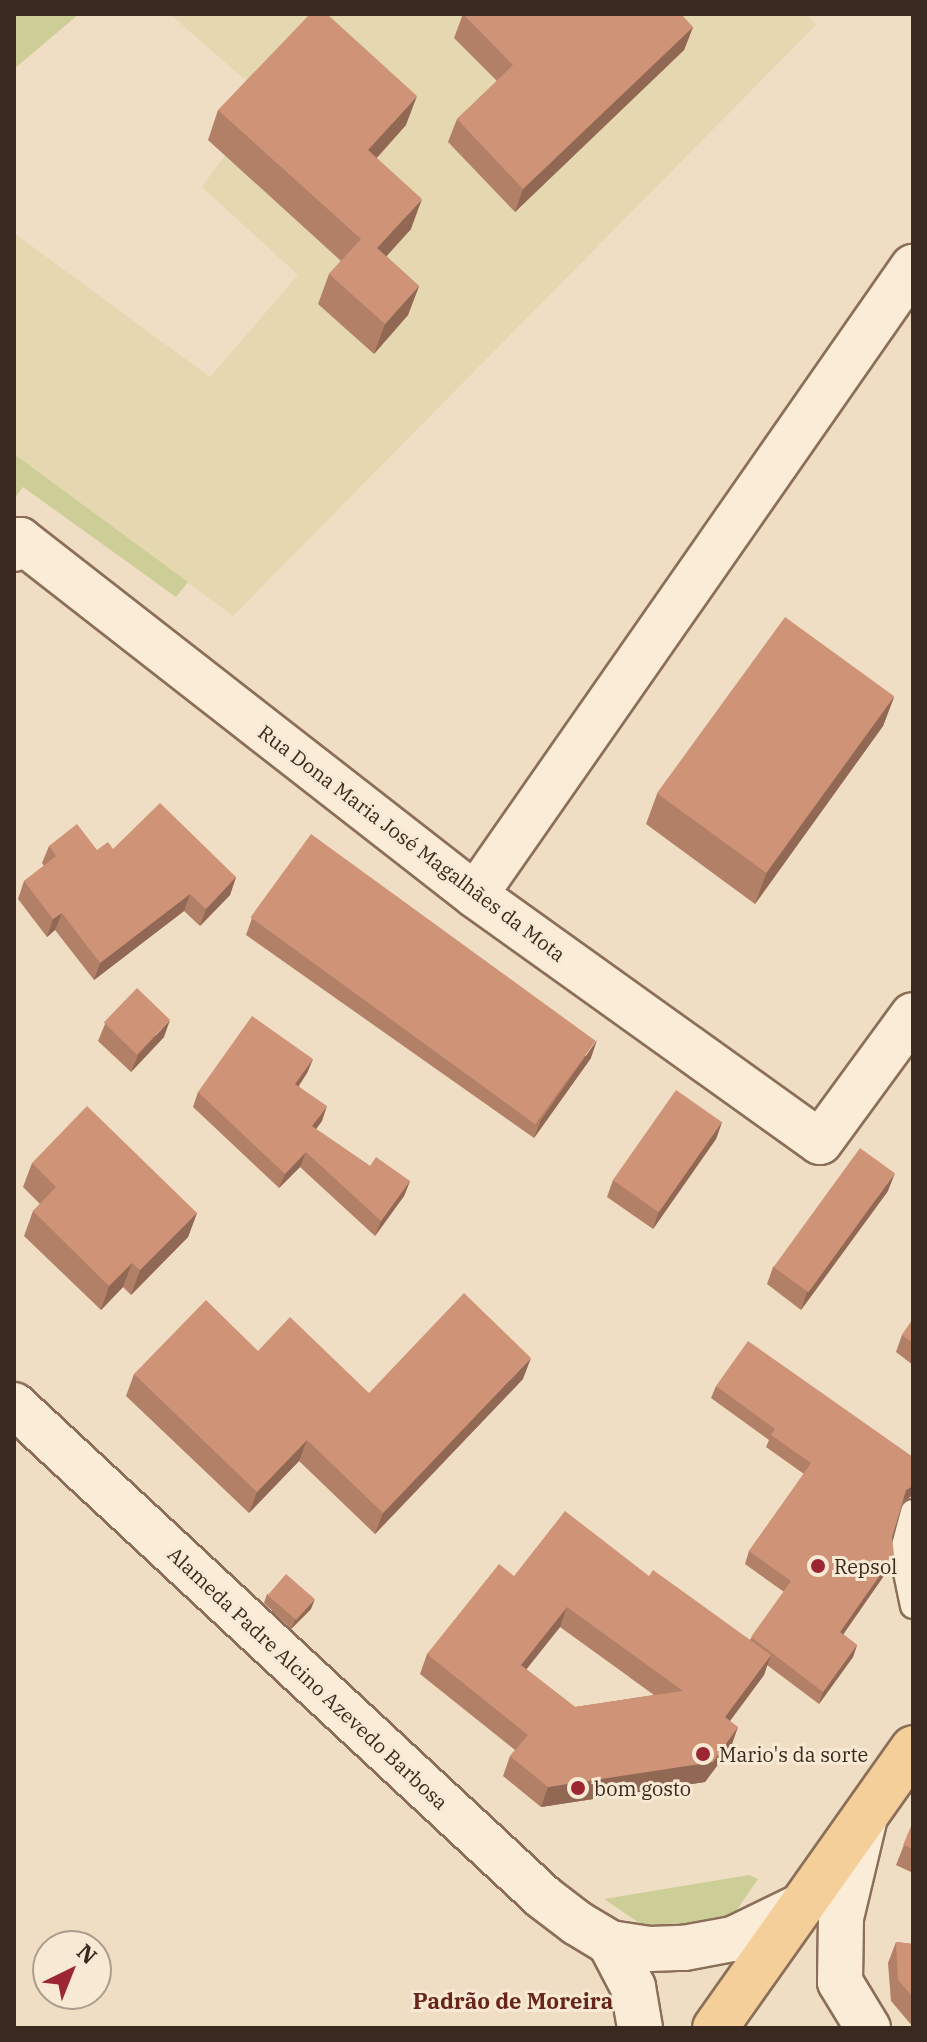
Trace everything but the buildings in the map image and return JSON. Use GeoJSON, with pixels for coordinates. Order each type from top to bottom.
{"type":"FeatureCollection","features":[{"type":"Feature","properties":{"kind":"main road"},"geometry":{"type":"LineString","coordinates":[[715,2028],[913,1748]]}},
{"type":"Feature","properties":{"kind":"street"},"geometry":{"type":"LineString","coordinates":[[475,895],[913,267]]}},
{"type":"Feature","properties":{"kind":"street","name":"Rua Dona Maria José Magalhães da Mota"},"geometry":{"type":"LineString","coordinates":[[14,549],[20,540],[475,895],[820,1142],[913,1015]]}},
{"type":"Feature","properties":{"kind":"street","name":"Alameda Padre Alcino Azevedo Barbosa"},"geometry":{"type":"LineString","coordinates":[[14,1405],[543,1897],[610,1943],[650,1949],[684,1948],[733,1939],[801,1906]]}},
{"type":"Feature","properties":{"kind":"street"},"geometry":{"type":"LineString","coordinates":[[865,1817],[841,1918],[840,1982],[868,2028]]}},
{"type":"Feature","properties":{"kind":"street","name":"Alameda Padre Alcino Azevedo Barbosa"},"geometry":{"type":"LineString","coordinates":[[610,1943],[633,1987],[640,2028]]}},
{"type":"Feature","properties":{"kind":"lane"},"geometry":{"type":"LineString","coordinates":[[913,1512],[902,1553],[913,1606]]}},
{"type":"Feature","properties":{"kind":"shaded area"},"geometry":{"type":"Polygon","coordinates":[[[170,14],[807,14],[816,25],[233,616],[14,454],[14,233],[210,377],[298,275],[202,187],[225,155],[208,140],[254,88],[170,14]]]}},
{"type":"Feature","properties":{"kind":"green space"},"geometry":{"type":"Polygon","coordinates":[[[14,14],[79,14],[14,69],[14,14]]]}},
{"type":"Feature","properties":{"kind":"green space"},"geometry":{"type":"Polygon","coordinates":[[[14,454],[188,582],[176,597],[23,487],[14,499],[14,454]]]}},
{"type":"Feature","properties":{"kind":"green space"},"geometry":{"type":"Polygon","coordinates":[[[749,1875],[758,1879],[725,1927],[651,1931],[604,1899],[749,1875]]]}},
{"type":"Feature","properties":{"kind":"place","name":"Repsol"},"geometry":{"type":"Point","coordinates":[818,1566]}},
{"type":"Feature","properties":{"kind":"place","name":"Mario's da sorte"},"geometry":{"type":"Point","coordinates":[703,1754]}},
{"type":"Feature","properties":{"kind":"place","name":"bom gosto"},"geometry":{"type":"Point","coordinates":[578,1788]}},
{"type":"Feature","properties":{"kind":"district","name":"Padrão de Moreira"},"geometry":{"type":"Point","coordinates":[513,2001]}}]}
